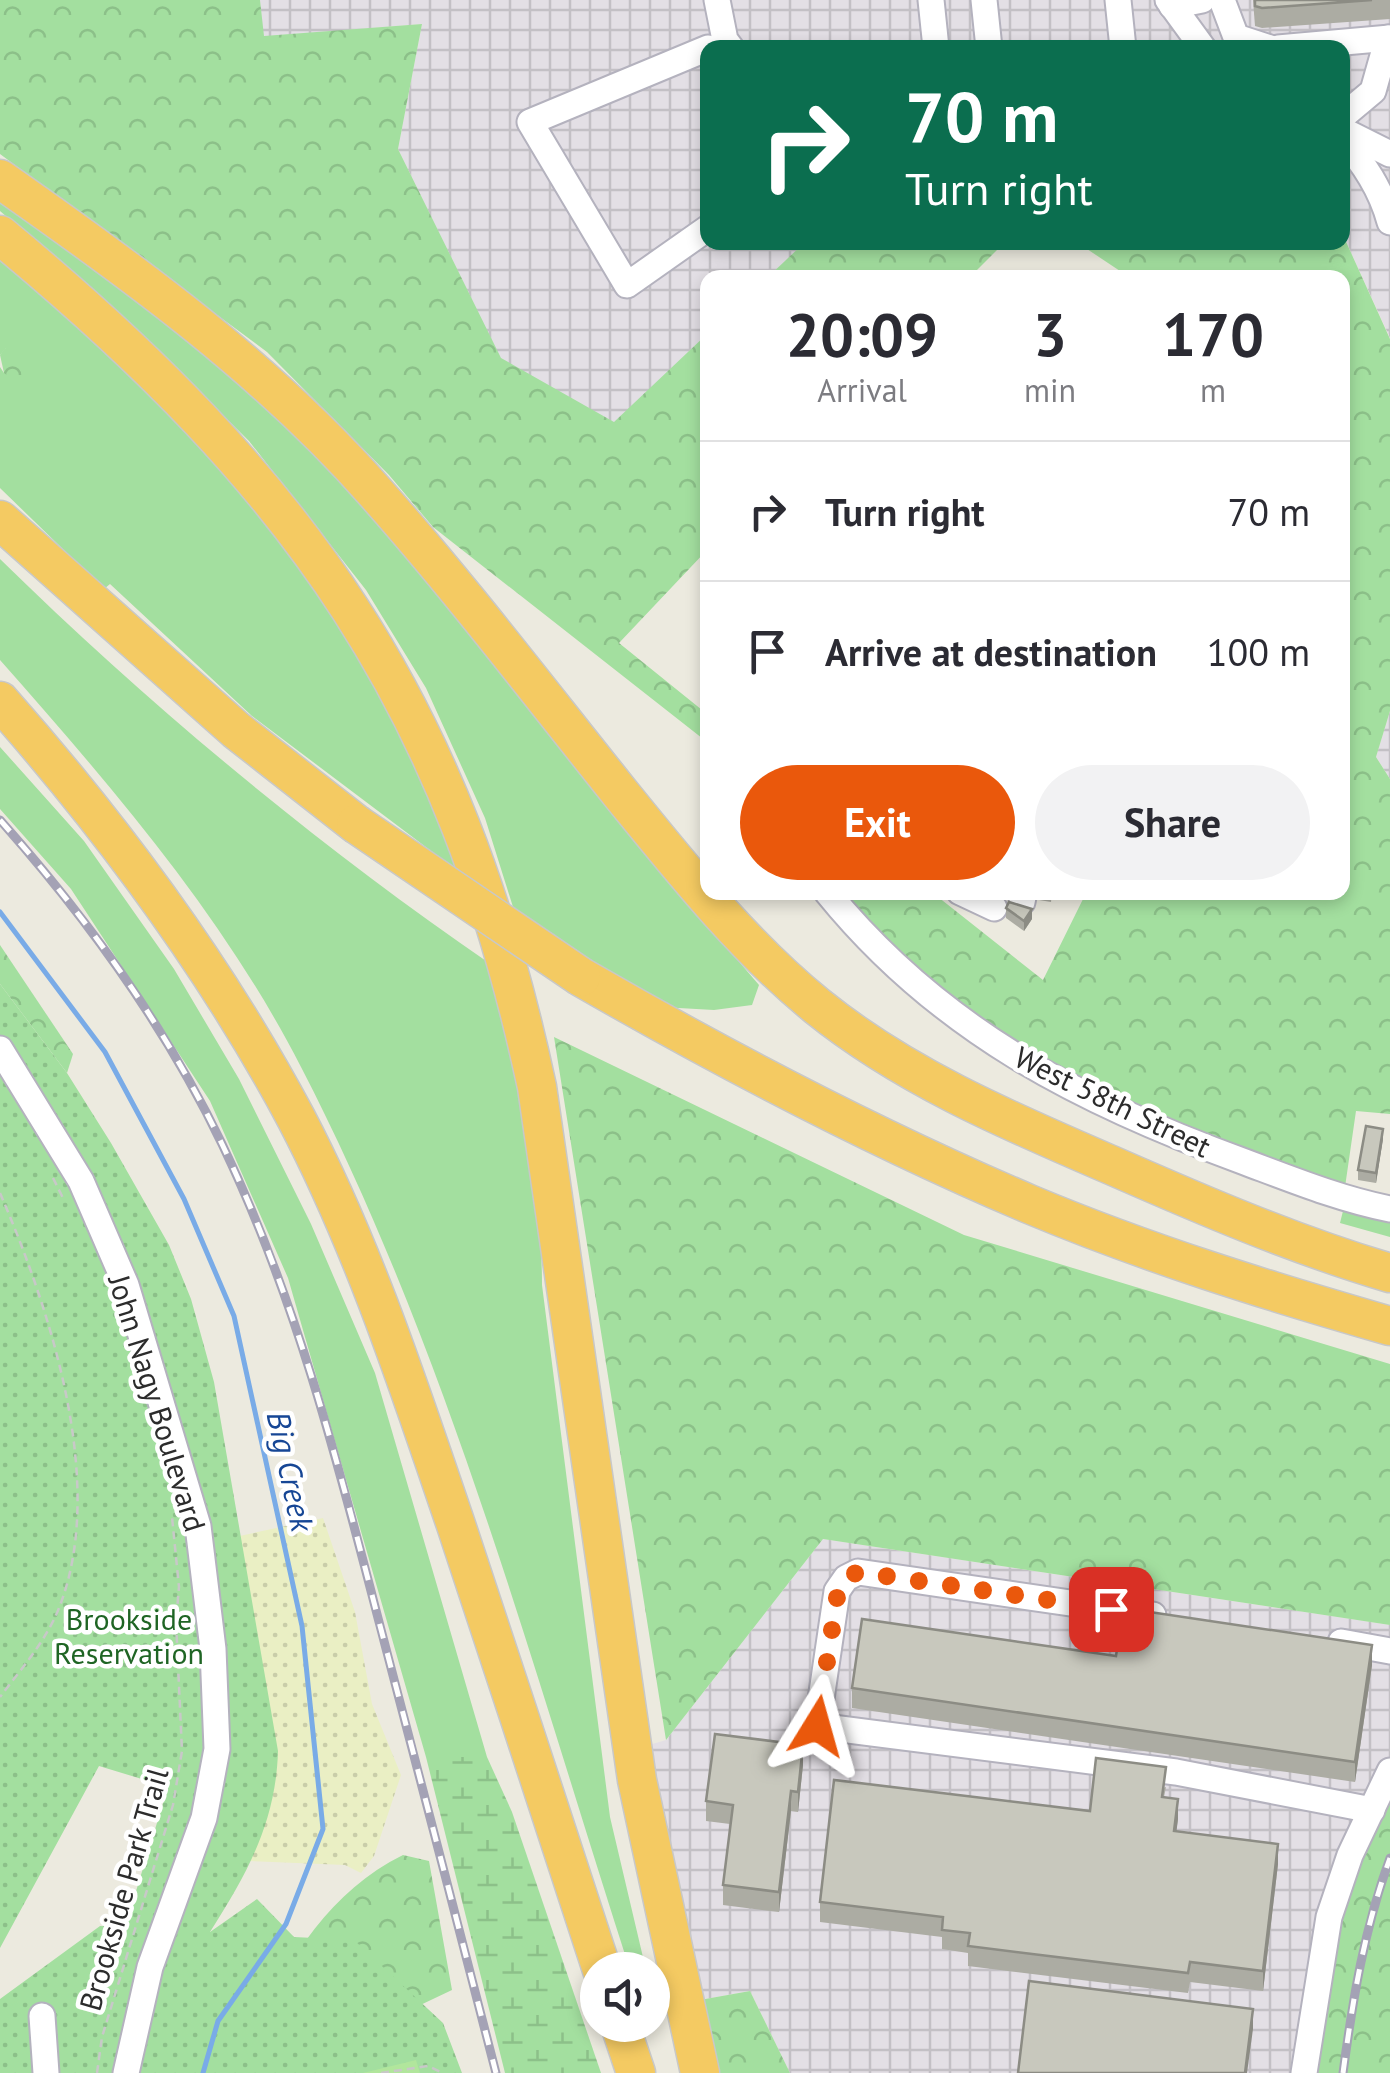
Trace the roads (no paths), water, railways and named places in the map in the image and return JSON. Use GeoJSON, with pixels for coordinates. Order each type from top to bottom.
{"type":"FeatureCollection","features":[{"type":"Feature","properties":{"kind":"highway"},"geometry":{"type":"LineString","coordinates":[[0,180],[192,320],[332,444],[416,538],[700,892]]}},
{"type":"Feature","properties":{"kind":"highway"},"geometry":{"type":"LineString","coordinates":[[0,236],[170,386],[299,531],[372,639],[433,754],[456,810],[512,982],[537,1087],[637,1780],[700,2073]]}},
{"type":"Feature","properties":{"kind":"highway"},"geometry":{"type":"LineString","coordinates":[[0,520],[236,730],[356,824],[581,976],[809,1103],[1032,1205],[1210,1270],[1390,1326]]}},
{"type":"Feature","properties":{"kind":"highway"},"geometry":{"type":"LineString","coordinates":[[0,700],[112,833],[175,918],[249,1034],[323,1175],[394,1342],[596,1952]]}},
{"type":"Feature","properties":{"kind":"highway"},"geometry":{"type":"LineString","coordinates":[[708,900],[776,971],[821,1009],[914,1071],[1008,1120],[1190,1200],[1390,1273]]}},
{"type":"Feature","properties":{"kind":"highway"},"geometry":{"type":"LineString","coordinates":[[626,2042],[636,2073]]}},
{"type":"Feature","properties":{"kind":"street"},"geometry":{"type":"LineString","coordinates":[[717,0],[718,40]]}},
{"type":"Feature","properties":{"kind":"street"},"geometry":{"type":"LineString","coordinates":[[931,0],[935,40]]}},
{"type":"Feature","properties":{"kind":"street"},"geometry":{"type":"LineString","coordinates":[[984,0],[988,40]]}},
{"type":"Feature","properties":{"kind":"street"},"geometry":{"type":"LineString","coordinates":[[1118,0],[1122,40]]}},
{"type":"Feature","properties":{"kind":"street"},"geometry":{"type":"LineString","coordinates":[[1170,3],[1202,0]]}},
{"type":"Feature","properties":{"kind":"street"},"geometry":{"type":"LineString","coordinates":[[1222,0],[1236,37],[1245,40]]}},
{"type":"Feature","properties":{"kind":"street"},"geometry":{"type":"LineString","coordinates":[[1170,3],[1197,40]]}},
{"type":"Feature","properties":{"kind":"street"},"geometry":{"type":"LineString","coordinates":[[1350,42],[1389,38],[1372,91],[1350,109]]}},
{"type":"Feature","properties":{"kind":"street"},"geometry":{"type":"LineString","coordinates":[[700,53],[530,122],[628,285],[700,234]]}},
{"type":"Feature","properties":{"kind":"street"},"geometry":{"type":"LineString","coordinates":[[1350,134],[1390,154]]}},
{"type":"Feature","properties":{"kind":"street"},"geometry":{"type":"LineString","coordinates":[[1350,148],[1384,201],[1390,222]]}},
{"type":"Feature","properties":{"kind":"street","name":"West 58th Street"},"geometry":{"type":"LineString","coordinates":[[834,900],[895,970],[1004,1050],[1061,1084],[1185,1140],[1346,1199],[1390,1209]]}},
{"type":"Feature","properties":{"kind":"street"},"geometry":{"type":"LineString","coordinates":[[977,900],[994,908]]}},
{"type":"Feature","properties":{"kind":"street","name":"John Nagy Boulevard"},"geometry":{"type":"LineString","coordinates":[[0,1049],[82,1181],[126,1285],[198,1526],[213,1649],[217,1750],[204,1818],[150,1966],[126,2073]]}},
{"type":"Feature","properties":{"kind":"street"},"geometry":{"type":"LineString","coordinates":[[1183,1619],[858,1572],[846,1578],[838,1591],[817,1726],[1176,1772],[1372,1810]]}},
{"type":"Feature","properties":{"kind":"street"},"geometry":{"type":"LineString","coordinates":[[1317,1638],[1390,1651]]}},
{"type":"Feature","properties":{"kind":"street"},"geometry":{"type":"LineString","coordinates":[[1304,2073],[1330,1917],[1390,1771]]}},
{"type":"Feature","properties":{"kind":"street"},"geometry":{"type":"LineString","coordinates":[[42,2016],[46,2073]]}},
{"type":"Feature","properties":{"kind":"waterway","name":"Big Creek"},"geometry":{"type":"LineString","coordinates":[[0,912],[105,1052],[184,1199],[234,1316],[302,1626],[323,1829],[286,1924],[218,2021],[203,2073]]}},
{"type":"Feature","properties":{"kind":"railway"},"geometry":{"type":"LineString","coordinates":[[0,820],[63,895],[150,1015],[222,1144],[271,1259],[312,1377],[346,1497],[496,2073]]}},
{"type":"Feature","properties":{"kind":"railway"},"geometry":{"type":"LineString","coordinates":[[1343,2073],[1360,1964],[1390,1858]]}},
{"type":"Feature","properties":{"kind":"park label","name":"Brookside Reservation"},"geometry":{"type":"Point","coordinates":[129,1635]}}]}
